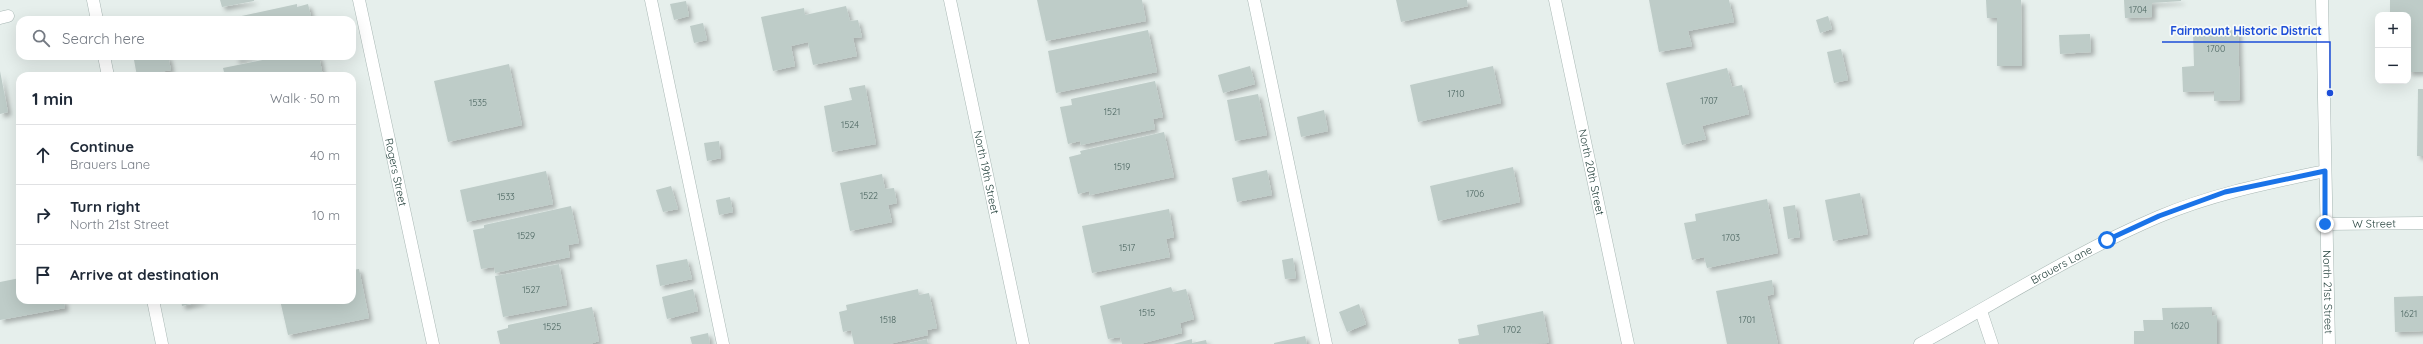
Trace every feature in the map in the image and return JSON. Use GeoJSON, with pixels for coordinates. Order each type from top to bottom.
{"type":"FeatureCollection","features":[{"type":"Feature","properties":{"kind":"street"},"geometry":{"type":"LineString","coordinates":[[93,0],[96,16]]}},
{"type":"Feature","properties":{"kind":"street","name":"Rogers Street"},"geometry":{"type":"LineString","coordinates":[[359,0],[433,344]]}},
{"type":"Feature","properties":{"kind":"street"},"geometry":{"type":"LineString","coordinates":[[651,0],[722,344]]}},
{"type":"Feature","properties":{"kind":"street","name":"North 19th Street"},"geometry":{"type":"LineString","coordinates":[[950,0],[1023,344]]}},
{"type":"Feature","properties":{"kind":"street"},"geometry":{"type":"LineString","coordinates":[[1254,0],[1326,344]]}},
{"type":"Feature","properties":{"kind":"street","name":"North 20th Street"},"geometry":{"type":"LineString","coordinates":[[1555,0],[1628,344]]}},
{"type":"Feature","properties":{"kind":"street","name":"North 21st Street"},"geometry":{"type":"LineString","coordinates":[[2322,0],[2325,224],[2329,344]]}},
{"type":"Feature","properties":{"kind":"street"},"geometry":{"type":"LineString","coordinates":[[105,60],[107,72]]}},
{"type":"Feature","properties":{"kind":"street","name":"Brauers Lane"},"geometry":{"type":"LineString","coordinates":[[1920,344],[2107,240],[2159,216],[2225,192],[2325,171]]}},
{"type":"Feature","properties":{"kind":"street","name":"W Street"},"geometry":{"type":"LineString","coordinates":[[2325,224],[2423,223]]}},
{"type":"Feature","properties":{"kind":"street"},"geometry":{"type":"LineString","coordinates":[[154,304],[162,344]]}},
{"type":"Feature","properties":{"kind":"street"},"geometry":{"type":"LineString","coordinates":[[1981,311],[1992,344]]}},
{"type":"Feature","properties":{"kind":"building"},"geometry":{"type":"Polygon","coordinates":[[[220,0],[254,0],[254,1],[222,7],[220,0]]]}},
{"type":"Feature","properties":{"kind":"building"},"geometry":{"type":"Polygon","coordinates":[[[1037,0],[1142,0],[1146,21],[1046,41],[1037,0]]]}},
{"type":"Feature","properties":{"kind":"building"},"geometry":{"type":"Polygon","coordinates":[[[1396,0],[1467,0],[1468,6],[1401,22],[1396,0]]]}},
{"type":"Feature","properties":{"kind":"building"},"geometry":{"type":"Polygon","coordinates":[[[1649,0],[1729,0],[1734,22],[1688,31],[1692,46],[1659,52],[1649,0]]]}},
{"type":"Feature","properties":{"kind":"building"},"geometry":{"type":"Polygon","coordinates":[[[1986,0],[2021,0],[2022,66],[1997,66],[1997,18],[1987,18],[1986,0]]]}},
{"type":"Feature","properties":{"kind":"building"},"geometry":{"type":"Polygon","coordinates":[[[2124,0],[2181,1],[2152,3],[2152,17],[2125,18],[2124,0]]]}},
{"type":"Feature","properties":{"kind":"building"},"geometry":{"type":"Polygon","coordinates":[[[2390,0],[2423,0],[2423,72],[2411,72],[2411,12],[2390,12],[2390,0]]]}},
{"type":"Feature","properties":{"kind":"building"},"geometry":{"type":"Polygon","coordinates":[[[686,1],[689,16],[674,20],[670,4],[686,1]]]}},
{"type":"Feature","properties":{"kind":"building"},"geometry":{"type":"Polygon","coordinates":[[[297,4],[297,7],[308,4],[311,16],[242,16],[297,4]]]}},
{"type":"Feature","properties":{"kind":"building"},"geometry":{"type":"Polygon","coordinates":[[[846,6],[850,21],[858,20],[862,37],[853,38],[857,56],[813,65],[808,42],[791,46],[795,66],[773,71],[761,17],[804,8],[805,15],[846,6]]]}},
{"type":"Feature","properties":{"kind":"building"},"geometry":{"type":"Polygon","coordinates":[[[1828,16],[1832,29],[1820,33],[1816,20],[1828,16]]]}},
{"type":"Feature","properties":{"kind":"building"},"geometry":{"type":"Polygon","coordinates":[[[703,23],[707,40],[694,43],[690,26],[703,23]]]}},
{"type":"Feature","properties":{"kind":"building"},"geometry":{"type":"Polygon","coordinates":[[[1148,30],[1157,72],[1056,93],[1048,51],[1148,30]]]}},
{"type":"Feature","properties":{"kind":"building"},"geometry":{"type":"Polygon","coordinates":[[[2238,30],[2240,100],[2214,101],[2214,91],[2183,92],[2182,67],[2194,66],[2193,31],[2238,30]]]}},
{"type":"Feature","properties":{"kind":"building"},"geometry":{"type":"Polygon","coordinates":[[[2090,34],[2091,52],[2060,54],[2059,35],[2090,34]]]}},
{"type":"Feature","properties":{"kind":"building"},"geometry":{"type":"Polygon","coordinates":[[[1841,49],[1848,80],[1834,83],[1827,52],[1841,49]]]}},
{"type":"Feature","properties":{"kind":"building"},"geometry":{"type":"Polygon","coordinates":[[[134,60],[169,60],[171,70],[160,72],[136,72],[134,60]]]}},
{"type":"Feature","properties":{"kind":"building"},"geometry":{"type":"Polygon","coordinates":[[[262,60],[320,60],[322,72],[224,72],[223,68],[262,60]]]}},
{"type":"Feature","properties":{"kind":"building"},"geometry":{"type":"Polygon","coordinates":[[[509,64],[522,125],[448,142],[434,81],[509,64]]]}},
{"type":"Feature","properties":{"kind":"building"},"geometry":{"type":"Polygon","coordinates":[[[1250,66],[1255,84],[1223,93],[1218,75],[1250,66]]]}},
{"type":"Feature","properties":{"kind":"building"},"geometry":{"type":"Polygon","coordinates":[[[1493,66],[1501,103],[1418,122],[1410,85],[1493,66]]]}},
{"type":"Feature","properties":{"kind":"building"},"geometry":{"type":"Polygon","coordinates":[[[1727,68],[1732,87],[1742,85],[1749,114],[1702,126],[1706,139],[1682,145],[1666,83],[1727,68]]]}},
{"type":"Feature","properties":{"kind":"building"},"geometry":{"type":"Polygon","coordinates":[[[0,71],[8,112],[0,114],[0,71]]]}},
{"type":"Feature","properties":{"kind":"building"},"geometry":{"type":"Polygon","coordinates":[[[1155,81],[1163,117],[1153,119],[1155,129],[1081,145],[1080,141],[1068,144],[1060,107],[1072,105],[1071,99],[1155,81]]]}},
{"type":"Feature","properties":{"kind":"building"},"geometry":{"type":"Polygon","coordinates":[[[865,85],[876,144],[832,152],[824,106],[852,100],[849,88],[865,85]]]}},
{"type":"Feature","properties":{"kind":"building"},"geometry":{"type":"Polygon","coordinates":[[[2418,89],[2423,89],[2423,156],[2417,156],[2418,89]]]}},
{"type":"Feature","properties":{"kind":"building"},"geometry":{"type":"Polygon","coordinates":[[[1258,94],[1267,135],[1235,141],[1227,100],[1258,94]]]}},
{"type":"Feature","properties":{"kind":"building"},"geometry":{"type":"Polygon","coordinates":[[[1324,110],[1328,131],[1301,137],[1297,117],[1324,110]]]}},
{"type":"Feature","properties":{"kind":"building"},"geometry":{"type":"Polygon","coordinates":[[[1164,132],[1174,177],[1090,195],[1089,191],[1078,194],[1069,157],[1081,154],[1080,151],[1164,132]]]}},
{"type":"Feature","properties":{"kind":"building"},"geometry":{"type":"Polygon","coordinates":[[[719,141],[721,158],[707,161],[704,143],[719,141]]]}},
{"type":"Feature","properties":{"kind":"building"},"geometry":{"type":"Polygon","coordinates":[[[1513,167],[1520,202],[1438,221],[1430,186],[1513,167]]]}},
{"type":"Feature","properties":{"kind":"building"},"geometry":{"type":"Polygon","coordinates":[[[1267,170],[1272,195],[1237,202],[1232,178],[1267,170]]]}},
{"type":"Feature","properties":{"kind":"building"},"geometry":{"type":"Polygon","coordinates":[[[546,171],[553,204],[467,222],[460,190],[546,171]]]}},
{"type":"Feature","properties":{"kind":"building"},"geometry":{"type":"Polygon","coordinates":[[[882,174],[885,189],[894,188],[897,203],[888,205],[892,222],[850,231],[840,183],[882,174]]]}},
{"type":"Feature","properties":{"kind":"building"},"geometry":{"type":"Polygon","coordinates":[[[671,186],[678,209],[663,212],[656,190],[671,186]]]}},
{"type":"Feature","properties":{"kind":"building"},"geometry":{"type":"Polygon","coordinates":[[[1860,193],[1868,234],[1833,241],[1825,200],[1860,193]]]}},
{"type":"Feature","properties":{"kind":"building"},"geometry":{"type":"Polygon","coordinates":[[[730,197],[733,212],[719,215],[716,200],[730,197]]]}},
{"type":"Feature","properties":{"kind":"building"},"geometry":{"type":"Polygon","coordinates":[[[1767,199],[1778,253],[1707,268],[1704,257],[1692,260],[1684,223],[1696,221],[1695,214],[1767,199]]]}},
{"type":"Feature","properties":{"kind":"building"},"geometry":{"type":"Polygon","coordinates":[[[1795,205],[1800,237],[1788,239],[1783,207],[1795,205]]]}},
{"type":"Feature","properties":{"kind":"building"},"geometry":{"type":"Polygon","coordinates":[[[571,206],[579,243],[568,245],[570,257],[495,273],[494,267],[481,269],[473,230],[484,228],[484,225],[571,206]]]}},
{"type":"Feature","properties":{"kind":"building"},"geometry":{"type":"Polygon","coordinates":[[[1169,209],[1174,237],[1166,239],[1170,257],[1092,273],[1082,226],[1169,209]]]}},
{"type":"Feature","properties":{"kind":"building"},"geometry":{"type":"Polygon","coordinates":[[[1293,258],[1296,278],[1285,279],[1282,260],[1293,258]]]}},
{"type":"Feature","properties":{"kind":"building"},"geometry":{"type":"Polygon","coordinates":[[[687,259],[692,279],[660,286],[656,265],[687,259]]]}},
{"type":"Feature","properties":{"kind":"building"},"geometry":{"type":"Polygon","coordinates":[[[559,264],[567,305],[503,317],[495,276],[559,264]]]}},
{"type":"Feature","properties":{"kind":"building"},"geometry":{"type":"Polygon","coordinates":[[[356,269],[359,269],[369,318],[288,335],[281,304],[356,304],[356,269]]]}},
{"type":"Feature","properties":{"kind":"building"},"geometry":{"type":"Polygon","coordinates":[[[16,279],[16,304],[64,304],[65,308],[0,320],[0,282],[16,279]]]}},
{"type":"Feature","properties":{"kind":"building"},"geometry":{"type":"Polygon","coordinates":[[[1772,280],[1774,294],[1767,296],[1778,344],[1727,344],[1716,291],[1772,280]]]}},
{"type":"Feature","properties":{"kind":"building"},"geometry":{"type":"Polygon","coordinates":[[[1171,287],[1173,292],[1186,289],[1194,319],[1180,323],[1182,333],[1140,344],[1122,344],[1120,337],[1108,339],[1100,306],[1171,287]]]}},
{"type":"Feature","properties":{"kind":"building"},"geometry":{"type":"Polygon","coordinates":[[[693,289],[698,311],[667,319],[662,297],[693,289]]]}},
{"type":"Feature","properties":{"kind":"building"},"geometry":{"type":"Polygon","coordinates":[[[918,289],[919,295],[929,293],[937,328],[927,330],[928,335],[889,344],[854,344],[851,330],[843,332],[839,312],[847,310],[846,305],[918,289]]]}},
{"type":"Feature","properties":{"kind":"building"},"geometry":{"type":"Polygon","coordinates":[[[2423,296],[2423,331],[2395,332],[2394,297],[2423,296]]]}},
{"type":"Feature","properties":{"kind":"building"},"geometry":{"type":"Polygon","coordinates":[[[1359,304],[1366,324],[1347,332],[1339,312],[1359,304]]]}},
{"type":"Feature","properties":{"kind":"building"},"geometry":{"type":"Polygon","coordinates":[[[592,307],[599,341],[590,344],[500,344],[497,331],[508,328],[508,325],[592,307]]]}},
{"type":"Feature","properties":{"kind":"building"},"geometry":{"type":"Polygon","coordinates":[[[2212,307],[2212,316],[2217,315],[2217,344],[2134,344],[2134,331],[2144,331],[2143,320],[2163,320],[2162,308],[2212,307]]]}},
{"type":"Feature","properties":{"kind":"building"},"geometry":{"type":"Polygon","coordinates":[[[1543,311],[1549,343],[1459,344],[1458,339],[1479,335],[1477,325],[1543,311]]]}},
{"type":"Feature","properties":{"kind":"building"},"geometry":{"type":"Polygon","coordinates":[[[708,333],[710,344],[692,344],[690,337],[708,333]]]}},
{"type":"Feature","properties":{"kind":"building"},"geometry":{"type":"Polygon","coordinates":[[[1305,336],[1307,344],[1274,344],[1274,343],[1305,336]]]}},
{"type":"Feature","properties":{"kind":"building"},"geometry":{"type":"Polygon","coordinates":[[[927,339],[928,344],[910,344],[910,343],[927,339]]]}},
{"type":"Feature","properties":{"kind":"building"},"geometry":{"type":"Polygon","coordinates":[[[1192,339],[1192,343],[1206,340],[1207,344],[1173,344],[1192,339]]]}},
{"type":"Feature","properties":{"kind":"place","name":"Fairmount Historic District"},"geometry":{"type":"Point","coordinates":[2330,93]}},
{"type":"Feature","properties":{"kind":"route"},"geometry":{"type":"LineString","coordinates":[[2107,240],[2159,216],[2225,192],[2325,171],[2325,224]]}}]}
